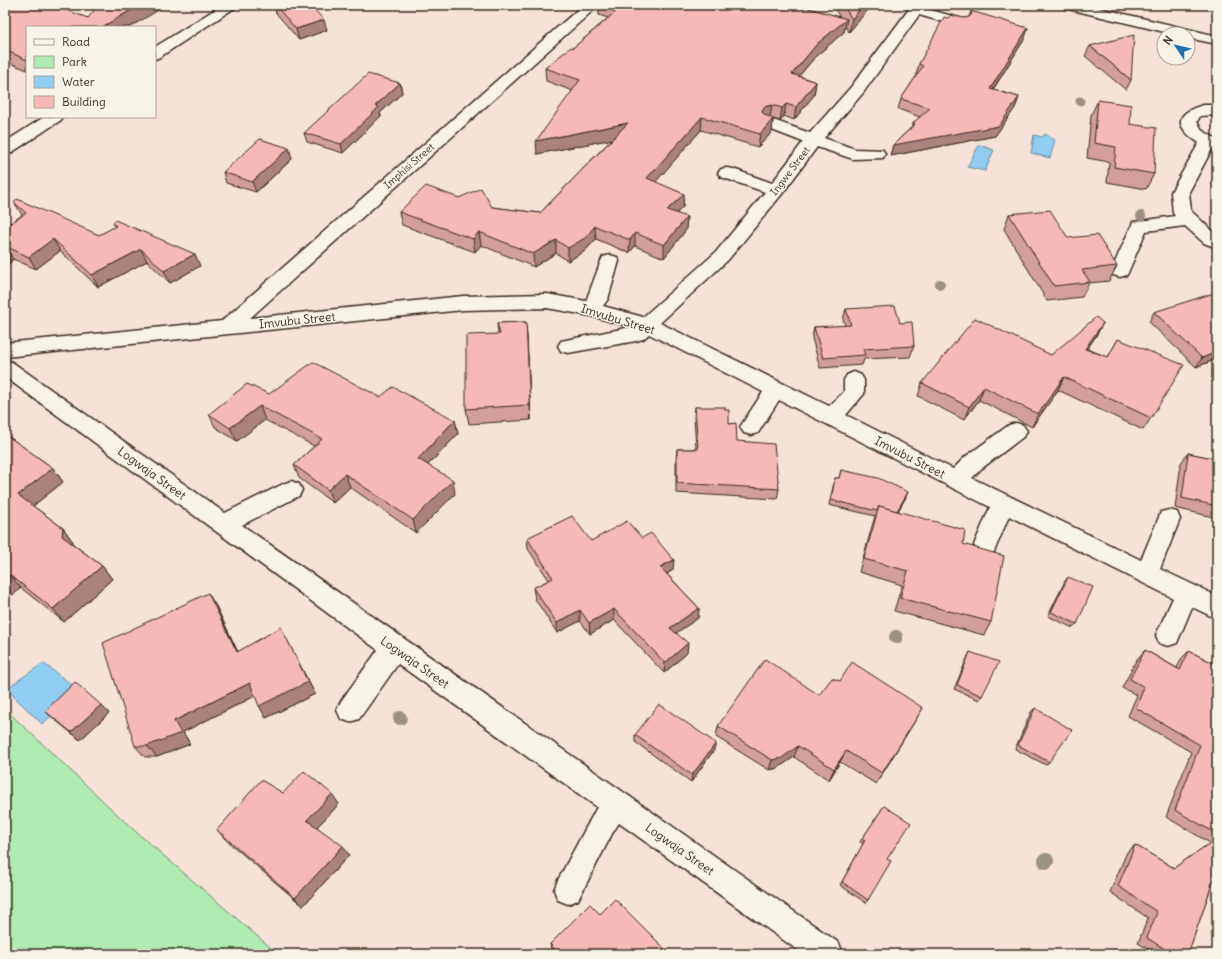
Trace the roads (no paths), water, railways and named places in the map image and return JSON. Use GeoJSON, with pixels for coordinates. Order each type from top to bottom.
{"type":"FeatureCollection","features":[{"type":"Feature","properties":{"kind":"street"},"geometry":{"type":"LineString","coordinates":[[156,53],[232,5]]}},
{"type":"Feature","properties":{"kind":"street","name":"Imphisi Street"},"geometry":{"type":"LineString","coordinates":[[226,328],[592,5]]}},
{"type":"Feature","properties":{"kind":"street"},"geometry":{"type":"LineString","coordinates":[[1069,5],[1217,40]]}},
{"type":"Feature","properties":{"kind":"street"},"geometry":{"type":"LineString","coordinates":[[914,7],[961,23]]}},
{"type":"Feature","properties":{"kind":"street","name":"Ingwe Street"},"geometry":{"type":"LineString","coordinates":[[568,346],[636,334],[648,325],[722,256],[776,190],[814,139],[857,90],[914,7]]}},
{"type":"Feature","properties":{"kind":"street"},"geometry":{"type":"LineString","coordinates":[[1214,240],[1182,213],[1180,192],[1212,143],[1192,132],[1188,125],[1188,120],[1191,115],[1197,112],[1217,110]]}},
{"type":"Feature","properties":{"kind":"street"},"geometry":{"type":"LineString","coordinates":[[5,149],[53,118]]}},
{"type":"Feature","properties":{"kind":"street"},"geometry":{"type":"LineString","coordinates":[[770,124],[853,154],[877,154]]}},
{"type":"Feature","properties":{"kind":"street"},"geometry":{"type":"LineString","coordinates":[[727,172],[776,190]]}},
{"type":"Feature","properties":{"kind":"street"},"geometry":{"type":"LineString","coordinates":[[1120,271],[1139,226],[1189,220]]}},
{"type":"Feature","properties":{"kind":"street"},"geometry":{"type":"LineString","coordinates":[[590,308],[598,299],[610,261]]}},
{"type":"Feature","properties":{"kind":"street","name":"Imvubu Street"},"geometry":{"type":"LineString","coordinates":[[5,350],[463,303],[547,301],[590,308],[648,325],[774,390],[1217,608]]}},
{"type":"Feature","properties":{"kind":"street","name":"Logwaja Street"},"geometry":{"type":"LineString","coordinates":[[5,367],[395,647],[828,954]]}},
{"type":"Feature","properties":{"kind":"street"},"geometry":{"type":"LineString","coordinates":[[831,417],[854,394],[854,380]]}},
{"type":"Feature","properties":{"kind":"street"},"geometry":{"type":"LineString","coordinates":[[751,427],[774,390]]}},
{"type":"Feature","properties":{"kind":"street"},"geometry":{"type":"LineString","coordinates":[[956,480],[973,463],[1016,431]]}},
{"type":"Feature","properties":{"kind":"street"},"geometry":{"type":"LineString","coordinates":[[225,525],[241,514],[291,490]]}},
{"type":"Feature","properties":{"kind":"street"},"geometry":{"type":"LineString","coordinates":[[986,545],[1003,502]]}},
{"type":"Feature","properties":{"kind":"street"},"geometry":{"type":"LineString","coordinates":[[1147,573],[1169,519]]}},
{"type":"Feature","properties":{"kind":"street"},"geometry":{"type":"LineString","coordinates":[[1168,635],[1187,592]]}},
{"type":"Feature","properties":{"kind":"street"},"geometry":{"type":"LineString","coordinates":[[350,710],[395,647]]}},
{"type":"Feature","properties":{"kind":"street"},"geometry":{"type":"LineString","coordinates":[[568,890],[603,822],[616,804]]}},
{"type":"Feature","properties":{"kind":"water"},"geometry":{"type":"Polygon","coordinates":[[[1045,134],[1055,140],[1050,158],[1031,153],[1034,135],[1042,137],[1045,134]]]}},
{"type":"Feature","properties":{"kind":"water"},"geometry":{"type":"Polygon","coordinates":[[[979,145],[994,150],[985,171],[967,167],[979,145]]]}},
{"type":"Feature","properties":{"kind":"water"},"geometry":{"type":"Polygon","coordinates":[[[43,663],[80,691],[42,724],[6,689],[43,663]]]}}]}
